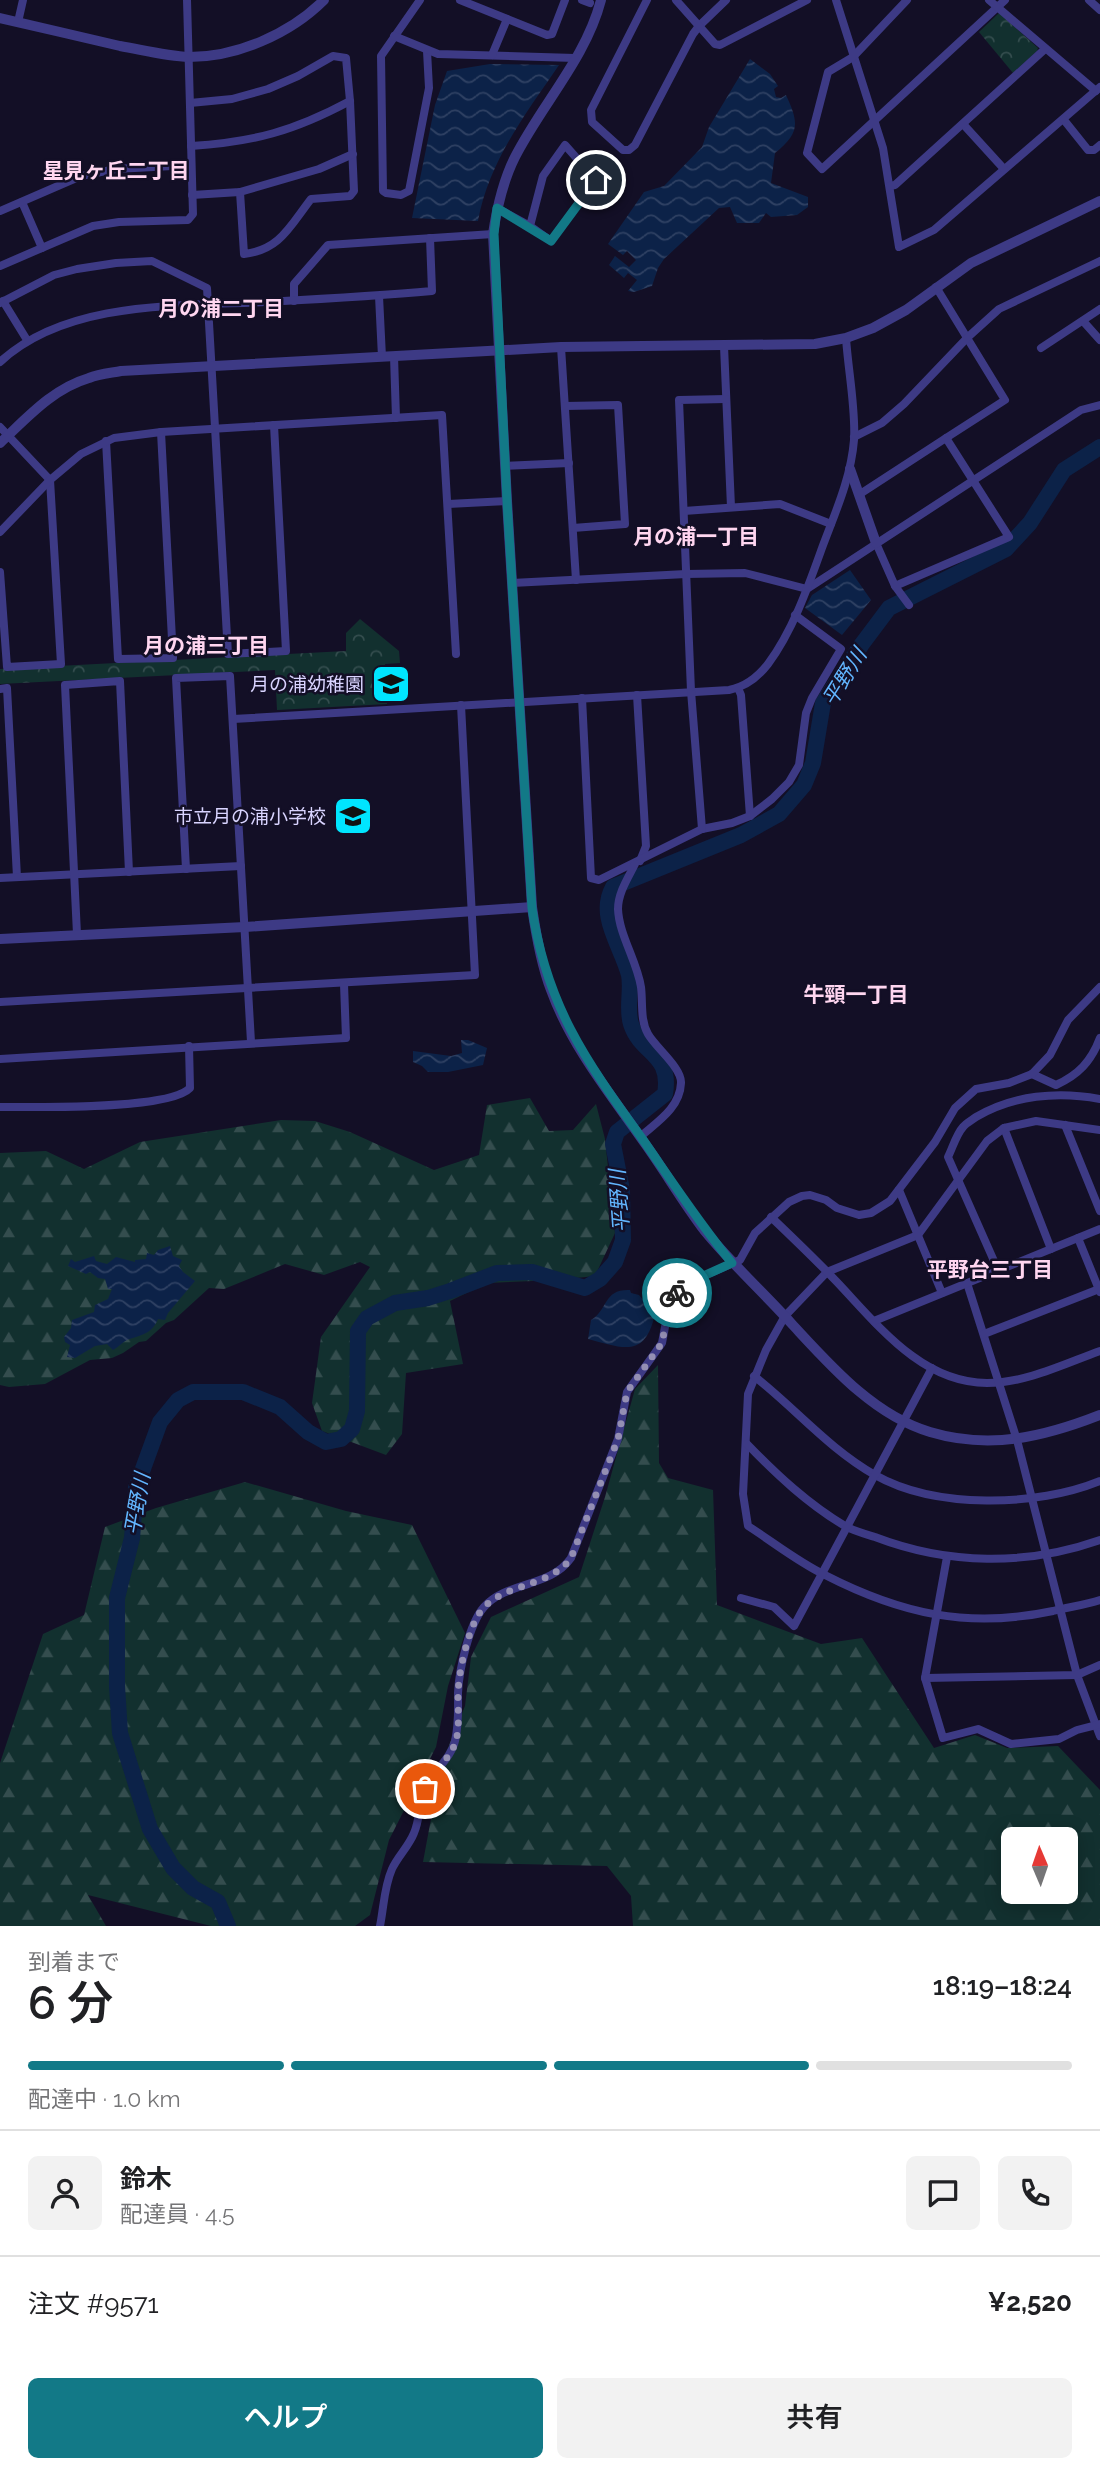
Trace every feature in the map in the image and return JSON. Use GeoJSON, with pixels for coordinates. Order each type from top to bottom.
{"type":"FeatureCollection","features":[{"type":"Feature","properties":{"kind":"street"},"geometry":{"type":"LineString","coordinates":[[18,22],[23,0]]}},
{"type":"Feature","properties":{"kind":"street"},"geometry":{"type":"LineString","coordinates":[[0,266],[93,226],[188,219],[193,214],[187,0]]}},
{"type":"Feature","properties":{"kind":"street"},"geometry":{"type":"LineString","coordinates":[[0,18],[143,50],[189,57],[209,56],[261,41],[289,28],[324,0]]}},
{"type":"Feature","properties":{"kind":"street"},"geometry":{"type":"LineString","coordinates":[[420,0],[381,56],[383,191],[386,193],[401,195],[409,191],[429,88],[427,51]]}},
{"type":"Feature","properties":{"kind":"street"},"geometry":{"type":"LineString","coordinates":[[460,0],[547,35],[552,34],[565,0]]}},
{"type":"Feature","properties":{"kind":"street"},"geometry":{"type":"LineString","coordinates":[[647,0],[591,110],[592,122],[623,150],[629,150],[635,145],[698,26],[726,0]]}},
{"type":"Feature","properties":{"kind":"street"},"geometry":{"type":"LineString","coordinates":[[676,0],[715,44],[720,45],[807,0]]}},
{"type":"Feature","properties":{"kind":"street"},"geometry":{"type":"LineString","coordinates":[[836,0],[883,148],[899,247],[934,230],[1098,89],[1045,49],[989,0]]}},
{"type":"Feature","properties":{"kind":"street"},"geometry":{"type":"LineString","coordinates":[[907,0],[853,57],[828,72],[807,153],[822,169],[1005,0]]}},
{"type":"Feature","properties":{"kind":"street"},"geometry":{"type":"LineString","coordinates":[[1089,0],[1100,9]]}},
{"type":"Feature","properties":{"kind":"street"},"geometry":{"type":"LineString","coordinates":[[591,1],[590,30],[516,155],[506,177],[497,208],[494,234],[505,467],[532,908],[536,935],[551,990],[579,1049],[703,1228],[732,1263],[860,1393],[903,1420],[929,1432],[974,1441],[1017,1440],[1055,1432],[1100,1415]]}},
{"type":"Feature","properties":{"kind":"street"},"geometry":{"type":"LineString","coordinates":[[492,55],[507,19]]}},
{"type":"Feature","properties":{"kind":"street"},"geometry":{"type":"LineString","coordinates":[[394,36],[438,54],[575,58]]}},
{"type":"Feature","properties":{"kind":"street"},"geometry":{"type":"LineString","coordinates":[[890,186],[895,185],[1045,49]]}},
{"type":"Feature","properties":{"kind":"street"},"geometry":{"type":"LineString","coordinates":[[190,103],[232,99],[268,89],[333,56],[346,58],[351,101],[354,191],[350,196],[310,198],[284,234],[270,247],[244,254],[240,192]]}},
{"type":"Feature","properties":{"kind":"street"},"geometry":{"type":"LineString","coordinates":[[191,146],[237,143],[275,133],[312,121],[351,101]]}},
{"type":"Feature","properties":{"kind":"street"},"geometry":{"type":"LineString","coordinates":[[1064,120],[1088,150],[1094,150],[1100,145]]}},
{"type":"Feature","properties":{"kind":"street"},"geometry":{"type":"LineString","coordinates":[[963,124],[1004,169]]}},
{"type":"Feature","properties":{"kind":"street"},"geometry":{"type":"LineString","coordinates":[[497,208],[551,241],[596,180],[565,145],[542,176],[530,226]]}},
{"type":"Feature","properties":{"kind":"street"},"geometry":{"type":"LineString","coordinates":[[192,195],[240,192],[319,169],[353,155]]}},
{"type":"Feature","properties":{"kind":"street"},"geometry":{"type":"LineString","coordinates":[[0,211],[81,176],[116,169],[191,166]]}},
{"type":"Feature","properties":{"kind":"street"},"geometry":{"type":"LineString","coordinates":[[4,439],[46,400],[67,387],[88,378],[121,371],[499,350],[816,344],[846,338],[873,328],[906,310],[971,262],[1100,201]]}},
{"type":"Feature","properties":{"kind":"street"},"geometry":{"type":"LineString","coordinates":[[22,202],[42,248]]}},
{"type":"Feature","properties":{"kind":"street"},"geometry":{"type":"LineString","coordinates":[[294,301],[294,284],[328,245],[494,234]]}},
{"type":"Feature","properties":{"kind":"street"},"geometry":{"type":"LineString","coordinates":[[0,362],[27,340],[59,326],[98,314],[432,291],[430,238]]}},
{"type":"Feature","properties":{"kind":"street"},"geometry":{"type":"LineString","coordinates":[[27,340],[1,302],[54,275],[77,269],[152,261],[207,288],[228,654],[286,651],[274,425]]}},
{"type":"Feature","properties":{"kind":"street"},"geometry":{"type":"LineString","coordinates":[[854,437],[889,417],[999,309],[1100,261]]}},
{"type":"Feature","properties":{"kind":"street"},"geometry":{"type":"LineString","coordinates":[[860,494],[1005,400],[936,288]]}},
{"type":"Feature","properties":{"kind":"street"},"geometry":{"type":"LineString","coordinates":[[379,296],[382,357]]}},
{"type":"Feature","properties":{"kind":"street"},"geometry":{"type":"LineString","coordinates":[[1041,348],[1100,309]]}},
{"type":"Feature","properties":{"kind":"street"},"geometry":{"type":"LineString","coordinates":[[1083,321],[1100,340]]}},
{"type":"Feature","properties":{"kind":"street"},"geometry":{"type":"LineString","coordinates":[[233,719],[738,688],[754,679],[768,663],[807,589],[850,469],[854,437],[846,338]]}},
{"type":"Feature","properties":{"kind":"street"},"geometry":{"type":"LineString","coordinates":[[724,346],[731,507]]}},
{"type":"Feature","properties":{"kind":"street"},"geometry":{"type":"LineString","coordinates":[[561,348],[576,580]]}},
{"type":"Feature","properties":{"kind":"street"},"geometry":{"type":"LineString","coordinates":[[394,356],[396,418]]}},
{"type":"Feature","properties":{"kind":"street"},"geometry":{"type":"LineString","coordinates":[[702,830],[691,691],[679,400],[726,399]]}},
{"type":"Feature","properties":{"kind":"street"},"geometry":{"type":"LineString","coordinates":[[565,406],[618,405],[625,524],[573,528]]}},
{"type":"Feature","properties":{"kind":"street"},"geometry":{"type":"LineString","coordinates":[[512,583],[745,573],[807,589],[1081,410],[1100,405]]}},
{"type":"Feature","properties":{"kind":"street"},"geometry":{"type":"LineString","coordinates":[[0,532],[50,480],[81,454],[106,441],[134,434],[442,415],[456,654]]}},
{"type":"Feature","properties":{"kind":"street"},"geometry":{"type":"LineString","coordinates":[[0,427],[4,439],[50,480],[61,664],[7,667],[0,572]]}},
{"type":"Feature","properties":{"kind":"street"},"geometry":{"type":"LineString","coordinates":[[106,441],[118,659],[173,658],[161,432]]}},
{"type":"Feature","properties":{"kind":"street"},"geometry":{"type":"LineString","coordinates":[[895,586],[1009,537],[946,438]]}},
{"type":"Feature","properties":{"kind":"street"},"geometry":{"type":"LineString","coordinates":[[505,467],[569,463]]}},
{"type":"Feature","properties":{"kind":"street"},"geometry":{"type":"LineString","coordinates":[[850,469],[876,543],[895,586],[909,605]]}},
{"type":"Feature","properties":{"kind":"street"},"geometry":{"type":"LineString","coordinates":[[448,504],[507,501]]}},
{"type":"Feature","properties":{"kind":"street"},"geometry":{"type":"LineString","coordinates":[[684,511],[780,504],[831,524]]}},
{"type":"Feature","properties":{"kind":"street"},"geometry":{"type":"LineString","coordinates":[[582,698],[591,878],[599,880],[702,830],[750,816],[789,782],[799,765],[806,713],[841,649],[795,614]]}},
{"type":"Feature","properties":{"kind":"street"},"geometry":{"type":"LineString","coordinates":[[186,869],[176,678],[230,676],[251,1042]]}},
{"type":"Feature","properties":{"kind":"street"},"geometry":{"type":"LineString","coordinates":[[76,934],[65,685],[120,681],[129,872]]}},
{"type":"Feature","properties":{"kind":"street"},"geometry":{"type":"LineString","coordinates":[[0,689],[7,688],[17,877]]}},
{"type":"Feature","properties":{"kind":"street"},"geometry":{"type":"LineString","coordinates":[[738,688],[741,695],[750,816]]}},
{"type":"Feature","properties":{"kind":"street"},"geometry":{"type":"LineString","coordinates":[[637,695],[646,846],[619,897],[618,912],[640,985],[643,1024],[655,1046],[681,1078],[681,1087],[674,1107],[640,1137]]}},
{"type":"Feature","properties":{"kind":"street"},"geometry":{"type":"LineString","coordinates":[[0,1002],[475,975],[461,705]]}},
{"type":"Feature","properties":{"kind":"street"},"geometry":{"type":"LineString","coordinates":[[0,878],[241,866]]}},
{"type":"Feature","properties":{"kind":"street"},"geometry":{"type":"LineString","coordinates":[[0,939],[532,908]]}},
{"type":"Feature","properties":{"kind":"street"},"geometry":{"type":"LineString","coordinates":[[0,1059],[346,1038],[344,984]]}},
{"type":"Feature","properties":{"kind":"street"},"geometry":{"type":"LineString","coordinates":[[380,1926],[386,1884],[393,1865],[415,1832],[425,1789],[455,1744],[460,1679],[478,1616],[486,1605],[497,1597],[552,1576],[567,1563],[618,1439],[627,1392],[662,1343],[672,1301],[689,1283],[740,1260],[755,1233],[789,1202],[810,1195],[826,1200],[849,1214],[859,1215],[871,1213],[890,1201],[935,1142],[955,1108],[976,1089],[1009,1083],[1032,1074],[1050,1055],[1068,1020],[1100,987]]}},
{"type":"Feature","properties":{"kind":"street"},"geometry":{"type":"LineString","coordinates":[[1032,1074],[1056,1085],[1075,1077],[1095,1051],[1100,1038]]}},
{"type":"Feature","properties":{"kind":"street"},"geometry":{"type":"LineString","coordinates":[[0,1107],[140,1103],[185,1094],[190,1088],[189,1046]]}},
{"type":"Feature","properties":{"kind":"street"},"geometry":{"type":"LineString","coordinates":[[998,1270],[948,1157],[963,1126],[988,1110],[1030,1097],[1084,1096],[1100,1099]]}},
{"type":"Feature","properties":{"kind":"street"},"geometry":{"type":"LineString","coordinates":[[1100,1130],[1037,1121],[1004,1128],[987,1141],[918,1235],[827,1272],[785,1317],[754,1376],[747,1402],[743,1494],[748,1526],[823,1574],[876,1599],[938,1616],[1014,1617],[1100,1600]]}},
{"type":"Feature","properties":{"kind":"street"},"geometry":{"type":"LineString","coordinates":[[1065,1125],[1100,1211]]}},
{"type":"Feature","properties":{"kind":"street"},"geometry":{"type":"LineString","coordinates":[[1004,1128],[1051,1249]]}},
{"type":"Feature","properties":{"kind":"street"},"geometry":{"type":"LineString","coordinates":[[899,1191],[942,1293]]}},
{"type":"Feature","properties":{"kind":"street"},"geometry":{"type":"LineString","coordinates":[[771,1217],[889,1338],[932,1368],[967,1381],[999,1382],[1028,1377],[1100,1351]]}},
{"type":"Feature","properties":{"kind":"street"},"geometry":{"type":"LineString","coordinates":[[874,1321],[1100,1229]]}},
{"type":"Feature","properties":{"kind":"street"},"geometry":{"type":"LineString","coordinates":[[984,1334],[1099,1290],[1078,1238]]}},
{"type":"Feature","properties":{"kind":"street"},"geometry":{"type":"LineString","coordinates":[[967,1283],[1017,1440],[1077,1675],[1100,1736]]}},
{"type":"Feature","properties":{"kind":"street"},"geometry":{"type":"LineString","coordinates":[[741,1598],[774,1607],[794,1626],[932,1368]]}},
{"type":"Feature","properties":{"kind":"street"},"geometry":{"type":"LineString","coordinates":[[754,1376],[775,1392],[816,1433],[876,1475],[920,1492],[976,1501],[1032,1498],[1084,1488],[1100,1481]]}},
{"type":"Feature","properties":{"kind":"street"},"geometry":{"type":"LineString","coordinates":[[747,1444],[785,1483],[847,1527],[896,1545],[947,1558],[995,1560],[1046,1554],[1100,1540]]}},
{"type":"Feature","properties":{"kind":"street"},"geometry":{"type":"LineString","coordinates":[[947,1558],[925,1678],[943,1738],[978,1729],[1011,1744],[1059,1740],[1077,1730],[1098,1725]]}},
{"type":"Feature","properties":{"kind":"street"},"geometry":{"type":"LineString","coordinates":[[925,1678],[1077,1675],[1100,1665]]}},
{"type":"Feature","properties":{"kind":"green space"},"geometry":{"type":"Polygon","coordinates":[[[999,13],[1038,48],[1013,73],[979,32],[999,13]]]}},
{"type":"Feature","properties":{"kind":"green space"},"geometry":{"type":"Polygon","coordinates":[[[360,619],[399,651],[400,663],[385,664],[387,704],[277,710],[275,670],[0,684],[0,669],[346,651],[346,633],[360,619]]]}},
{"type":"Feature","properties":{"kind":"green space"},"geometry":{"type":"Polygon","coordinates":[[[530,1098],[549,1131],[573,1130],[596,1104],[605,1139],[615,1233],[595,1276],[487,1283],[450,1301],[463,1364],[406,1373],[402,1434],[386,1455],[322,1431],[312,1403],[321,1337],[370,1267],[360,1262],[324,1275],[285,1264],[224,1289],[209,1288],[174,1320],[166,1323],[146,1341],[139,1342],[123,1353],[112,1358],[90,1360],[45,1384],[9,1387],[0,1385],[0,1153],[46,1151],[84,1169],[140,1142],[281,1120],[315,1121],[350,1132],[434,1170],[479,1155],[487,1105],[530,1098]]]}},
{"type":"Feature","properties":{"kind":"green space"},"geometry":{"type":"Polygon","coordinates":[[[658,1365],[659,1463],[668,1478],[713,1490],[717,1605],[821,1644],[862,1638],[934,1748],[975,1735],[1007,1748],[1058,1746],[1100,1790],[1100,1926],[633,1926],[631,1896],[607,1866],[423,1862],[441,1765],[465,1706],[471,1657],[491,1617],[579,1577],[635,1389],[658,1365]]]}},
{"type":"Feature","properties":{"kind":"green space"},"geometry":{"type":"Polygon","coordinates":[[[245,1482],[346,1511],[412,1525],[465,1633],[448,1686],[436,1747],[389,1840],[370,1915],[355,1926],[211,1926],[88,1895],[106,1926],[0,1926],[0,1763],[43,1634],[84,1615],[105,1527],[156,1508],[245,1482]]]}},
{"type":"Feature","properties":{"kind":"water"},"geometry":{"type":"Polygon","coordinates":[[[750,59],[770,74],[778,86],[774,89],[776,97],[786,95],[795,120],[793,133],[775,153],[771,183],[808,197],[808,207],[797,215],[771,217],[766,213],[759,223],[737,223],[730,207],[719,208],[664,259],[652,286],[634,292],[628,291],[637,280],[628,273],[624,278],[609,265],[615,256],[629,267],[636,260],[627,251],[623,255],[608,244],[644,192],[664,186],[702,147],[709,127],[750,59]]]}},
{"type":"Feature","properties":{"kind":"water"},"geometry":{"type":"Polygon","coordinates":[[[490,64],[559,65],[499,158],[483,199],[478,221],[412,218],[435,105],[447,71],[490,64]]]}},
{"type":"Feature","properties":{"kind":"water"},"geometry":{"type":"Polygon","coordinates":[[[850,570],[871,600],[842,635],[805,608],[812,595],[850,570]]]}},
{"type":"Feature","properties":{"kind":"water"},"geometry":{"type":"Polygon","coordinates":[[[461,1040],[487,1048],[483,1065],[448,1072],[428,1072],[413,1062],[413,1051],[451,1056],[462,1053],[461,1040]]]}},
{"type":"Feature","properties":{"kind":"water"},"geometry":{"type":"Polygon","coordinates":[[[170,1246],[173,1256],[182,1260],[179,1266],[183,1272],[195,1281],[165,1320],[158,1319],[149,1331],[127,1340],[113,1350],[107,1344],[95,1346],[75,1358],[67,1357],[70,1345],[65,1342],[64,1337],[71,1328],[72,1320],[94,1312],[95,1305],[108,1299],[112,1289],[108,1289],[105,1279],[68,1266],[71,1259],[75,1262],[94,1256],[96,1261],[107,1264],[116,1257],[135,1262],[146,1259],[147,1253],[154,1255],[158,1250],[170,1246]]]}},
{"type":"Feature","properties":{"kind":"water"},"geometry":{"type":"Polygon","coordinates":[[[630,1290],[631,1293],[639,1295],[655,1314],[645,1338],[631,1347],[588,1339],[591,1320],[611,1296],[630,1290]]]}},
{"type":"Feature","properties":{"kind":"waterway","name":"平野川"},"geometry":{"type":"LineString","coordinates":[[228,1926],[218,1902],[193,1888],[173,1868],[150,1829],[120,1733],[117,1598],[132,1538],[136,1488],[160,1422],[178,1400],[193,1392],[243,1392],[280,1407],[308,1432],[326,1442],[341,1439],[352,1429],[357,1411],[358,1331],[367,1318],[395,1303],[428,1298],[497,1273],[532,1272],[585,1288],[600,1279],[615,1262],[623,1240],[622,1190],[613,1144],[617,1132],[665,1094],[666,1080],[660,1062],[642,1042],[631,1024],[629,975],[609,920],[609,898],[613,887],[741,835],[779,814],[804,785],[813,763],[823,703],[889,608],[1006,549],[1030,523],[1064,470],[1100,447]]}},
{"type":"Feature","properties":{"kind":"way so far"},"geometry":{"type":"LineString","coordinates":[[425,1789],[455,1744],[460,1679],[478,1616],[486,1605],[497,1597],[552,1576],[561,1571],[571,1558],[618,1439],[627,1392],[662,1343],[668,1311],[677,1293]]}},
{"type":"Feature","properties":{"kind":"place","name":"月の浦幼稚園"},"geometry":{"type":"Point","coordinates":[391,684]}},
{"type":"Feature","properties":{"kind":"place","name":"市立月の浦小学校"},"geometry":{"type":"Point","coordinates":[353,816]}},
{"type":"Feature","properties":{"kind":"district","name":"星見ヶ丘二丁目"},"geometry":{"type":"Point","coordinates":[116,170]}},
{"type":"Feature","properties":{"kind":"district","name":"月の浦二丁目"},"geometry":{"type":"Point","coordinates":[221,308]}},
{"type":"Feature","properties":{"kind":"district","name":"月の浦一丁目"},"geometry":{"type":"Point","coordinates":[696,536]}},
{"type":"Feature","properties":{"kind":"district","name":"月の浦三丁目"},"geometry":{"type":"Point","coordinates":[206,645]}},
{"type":"Feature","properties":{"kind":"district","name":"牛頸一丁目"},"geometry":{"type":"Point","coordinates":[856,994]}},
{"type":"Feature","properties":{"kind":"district","name":"平野台三丁目"},"geometry":{"type":"Point","coordinates":[990,1269]}},
{"type":"Feature","properties":{"kind":"route"},"geometry":{"type":"LineString","coordinates":[[596,180],[551,241],[506,211],[497,208],[494,234],[532,908],[536,935],[551,990],[579,1049],[703,1228],[732,1263],[699,1278],[677,1293]]}}]}
